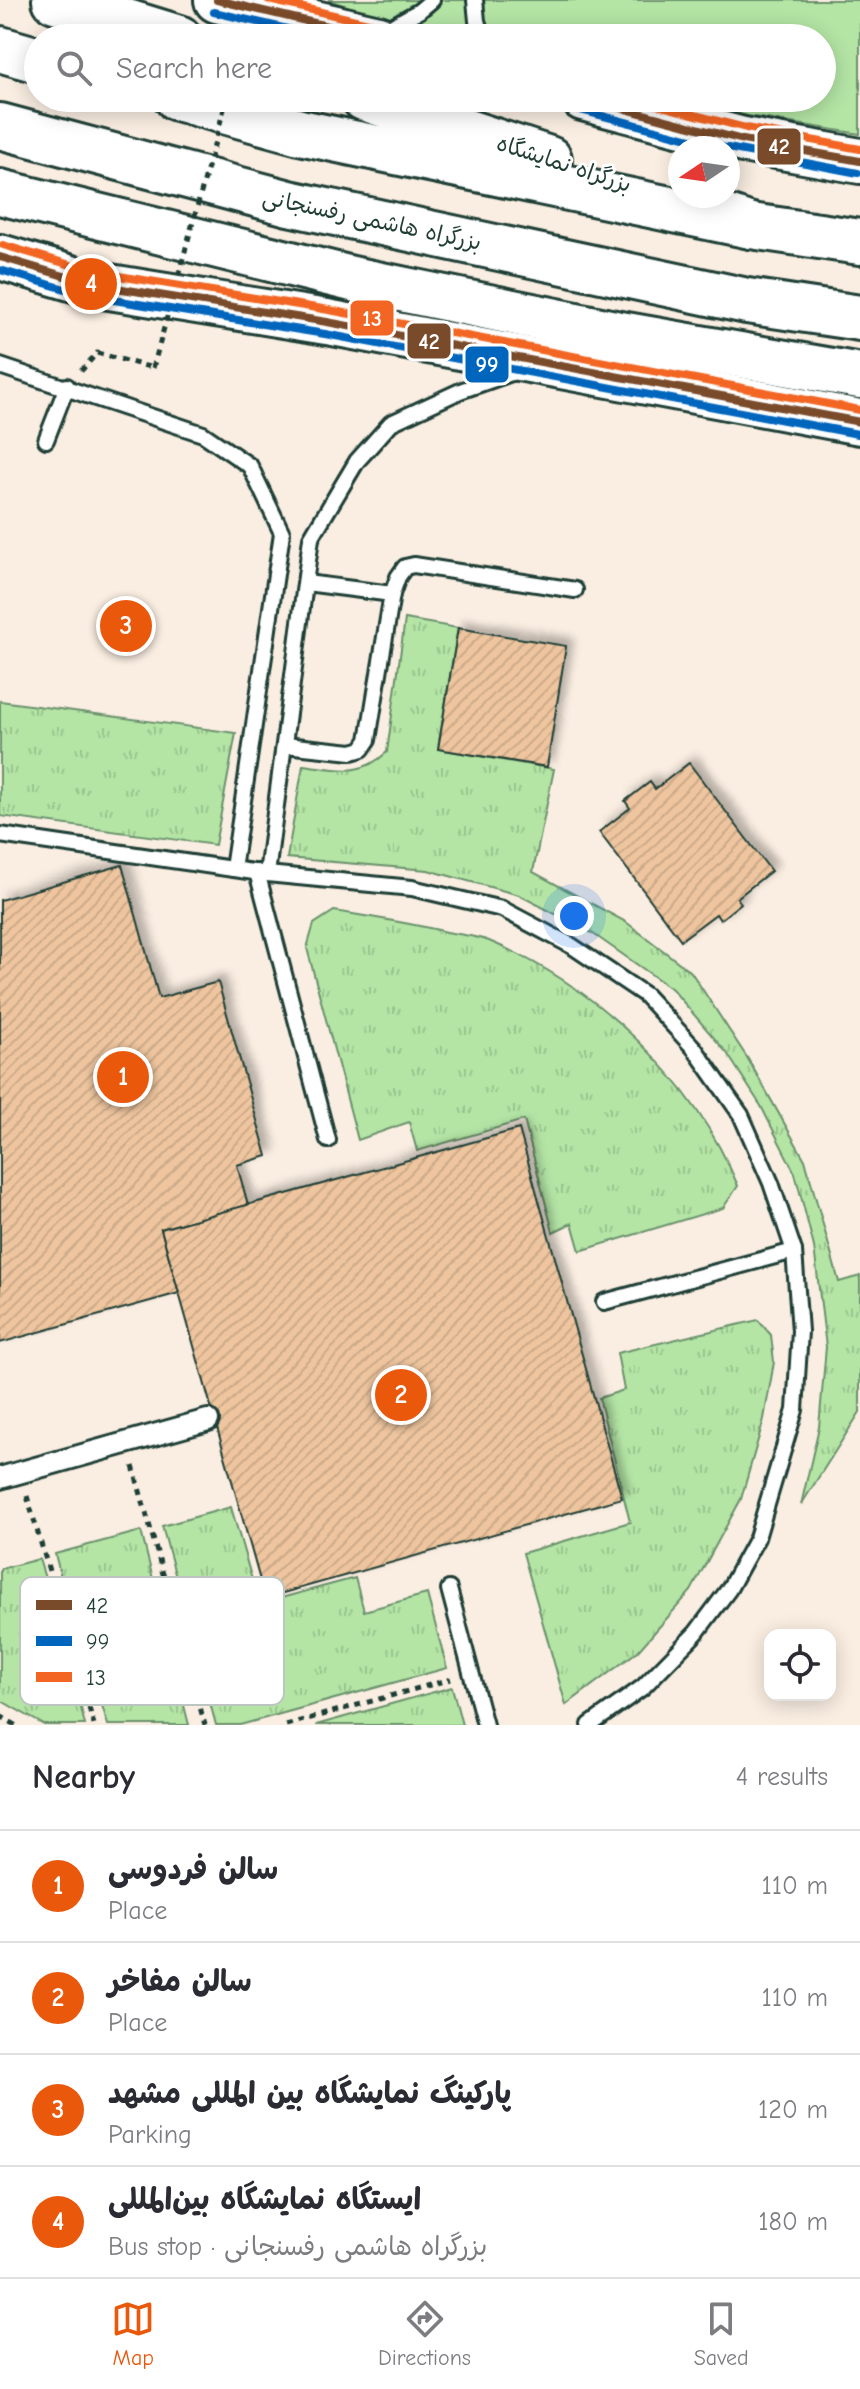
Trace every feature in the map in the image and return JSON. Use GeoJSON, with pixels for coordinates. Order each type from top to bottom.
{"type":"FeatureCollection","features":[{"type":"Feature","properties":{"kind":"highway"},"geometry":{"type":"LineString","coordinates":[[55,0],[133,24]]}},
{"type":"Feature","properties":{"kind":"highway"},"geometry":{"type":"LineString","coordinates":[[217,0],[320,24]]}},
{"type":"Feature","properties":{"kind":"highway"},"geometry":{"type":"LineString","coordinates":[[0,49],[24,56]]}},
{"type":"Feature","properties":{"kind":"highway"},"geometry":{"type":"LineString","coordinates":[[228,112],[300,132],[751,226]]}},
{"type":"Feature","properties":{"kind":"highway","name":"بزرگراه نمایشگاه"},"geometry":{"type":"LineString","coordinates":[[406,112],[751,226],[860,242]]}},
{"type":"Feature","properties":{"kind":"highway"},"geometry":{"type":"LineString","coordinates":[[636,112],[743,140],[860,161]]}},
{"type":"Feature","properties":{"kind":"highway","name":"بزرگراه هاشمی رفسنجانی"},"geometry":{"type":"LineString","coordinates":[[0,126],[289,203],[747,301],[860,318]]}},
{"type":"Feature","properties":{"kind":"highway"},"geometry":{"type":"LineString","coordinates":[[0,192],[352,279],[620,334],[860,376]]}},
{"type":"Feature","properties":{"kind":"highway"},"geometry":{"type":"LineString","coordinates":[[0,257],[91,284],[327,322],[860,422]]}},
{"type":"Feature","properties":{"kind":"street"},"geometry":{"type":"LineString","coordinates":[[10,1475],[208,1420]]}},
{"type":"Feature","properties":{"kind":"lane"},"geometry":{"type":"LineString","coordinates":[[398,24],[432,0]]}},
{"type":"Feature","properties":{"kind":"lane"},"geometry":{"type":"LineString","coordinates":[[475,0],[478,24]]}},
{"type":"Feature","properties":{"kind":"lane"},"geometry":{"type":"LineString","coordinates":[[328,1140],[262,873],[285,745],[311,538],[357,461],[391,423],[460,391],[541,363]]}},
{"type":"Feature","properties":{"kind":"lane"},"geometry":{"type":"LineString","coordinates":[[0,366],[203,434],[250,466],[282,533],[233,869]]}},
{"type":"Feature","properties":{"kind":"lane"},"geometry":{"type":"LineString","coordinates":[[46,440],[67,386]]}},
{"type":"Feature","properties":{"kind":"lane"},"geometry":{"type":"LineString","coordinates":[[282,533],[311,538]]}},
{"type":"Feature","properties":{"kind":"lane"},"geometry":{"type":"LineString","coordinates":[[285,745],[352,752],[362,749],[368,740],[392,594],[405,567],[414,565],[575,590]]}},
{"type":"Feature","properties":{"kind":"lane"},"geometry":{"type":"LineString","coordinates":[[306,583],[392,594]]}},
{"type":"Feature","properties":{"kind":"lane"},"geometry":{"type":"LineString","coordinates":[[0,835],[262,873],[412,888],[502,909],[572,946],[645,995],[694,1048],[741,1115],[771,1183],[794,1251],[800,1331],[795,1410],[757,1538],[729,1589],[696,1633],[643,1687],[590,1725]]}},
{"type":"Feature","properties":{"kind":"lane"},"geometry":{"type":"LineString","coordinates":[[604,1302],[794,1251]]}},
{"type":"Feature","properties":{"kind":"lane"},"geometry":{"type":"LineString","coordinates":[[449,1589],[485,1725]]}},
{"type":"Feature","properties":{"kind":"path"},"geometry":{"type":"LineString","coordinates":[[247,24],[253,0]]}},
{"type":"Feature","properties":{"kind":"path"},"geometry":{"type":"LineString","coordinates":[[97,353],[153,368],[223,112]]}},
{"type":"Feature","properties":{"kind":"path"},"geometry":{"type":"LineString","coordinates":[[126,1442],[163,1577]]}},
{"type":"Feature","properties":{"kind":"path"},"geometry":{"type":"LineString","coordinates":[[10,1475],[48,1577]]}},
{"type":"Feature","properties":{"kind":"path"},"geometry":{"type":"LineString","coordinates":[[286,1725],[471,1673]]}},
{"type":"Feature","properties":{"kind":"path"},"geometry":{"type":"LineString","coordinates":[[88,1705],[94,1725]]}},
{"type":"Feature","properties":{"kind":"path"},"geometry":{"type":"LineString","coordinates":[[199,1705],[205,1725]]}},
{"type":"Feature","properties":{"kind":"path"},"geometry":{"type":"LineString","coordinates":[[0,1716],[16,1725]]}},
{"type":"Feature","properties":{"kind":"green space"},"geometry":{"type":"Polygon","coordinates":[[[328,0],[860,0],[860,134],[724,112],[836,112],[836,24],[401,24],[328,0]]]}},
{"type":"Feature","properties":{"kind":"green space"},"geometry":{"type":"Polygon","coordinates":[[[405,619],[458,628],[438,749],[554,769],[533,872],[626,922],[691,972],[748,1059],[805,1160],[839,1282],[860,1276],[860,1412],[801,1505],[819,1427],[826,1347],[814,1247],[795,1173],[761,1106],[727,1053],[672,989],[592,933],[519,895],[428,870],[287,858],[303,765],[337,770],[358,769],[387,752],[405,619]]]}},
{"type":"Feature","properties":{"kind":"green space"},"geometry":{"type":"Polygon","coordinates":[[[0,701],[236,733],[215,845],[0,816],[0,701]]]}},
{"type":"Feature","properties":{"kind":"green space"},"geometry":{"type":"Polygon","coordinates":[[[334,911],[489,941],[567,983],[603,1010],[668,1073],[696,1109],[738,1186],[723,1208],[580,1251],[572,1223],[553,1232],[524,1120],[417,1151],[409,1122],[358,1140],[307,948],[314,924],[334,911]]]}},
{"type":"Feature","properties":{"kind":"green space"},"geometry":{"type":"Polygon","coordinates":[[[758,1320],[771,1335],[774,1362],[764,1419],[741,1499],[691,1591],[638,1651],[566,1705],[523,1553],[630,1522],[599,1398],[624,1390],[617,1353],[758,1320]]]}},
{"type":"Feature","properties":{"kind":"green space"},"geometry":{"type":"Polygon","coordinates":[[[231,1507],[251,1577],[176,1577],[162,1526],[231,1507]]]}},
{"type":"Feature","properties":{"kind":"green space"},"geometry":{"type":"Polygon","coordinates":[[[141,1531],[152,1577],[61,1577],[55,1554],[141,1531]]]}},
{"type":"Feature","properties":{"kind":"green space"},"geometry":{"type":"Polygon","coordinates":[[[39,1559],[45,1577],[20,1577],[20,1705],[80,1705],[85,1725],[44,1725],[0,1700],[0,1569],[39,1559]]]}},
{"type":"Feature","properties":{"kind":"green space"},"geometry":{"type":"Polygon","coordinates":[[[355,1578],[364,1611],[427,1594],[447,1668],[240,1725],[216,1725],[211,1705],[284,1705],[284,1597],[355,1578]]]}},
{"type":"Feature","properties":{"kind":"green space"},"geometry":{"type":"Polygon","coordinates":[[[452,1687],[462,1725],[316,1725],[452,1687]]]}},
{"type":"Feature","properties":{"kind":"green space"},"geometry":{"type":"Polygon","coordinates":[[[102,1705],[184,1705],[189,1725],[108,1725],[102,1705]]]}},
{"type":"Feature","properties":{"kind":"building"},"geometry":{"type":"Polygon","coordinates":[[[458,628],[566,646],[547,767],[438,749],[458,628]]]}},
{"type":"Feature","properties":{"kind":"building"},"geometry":{"type":"Polygon","coordinates":[[[689,763],[771,871],[737,898],[741,903],[720,920],[716,914],[681,940],[599,832],[630,808],[625,801],[650,782],[655,789],[689,763]]]}},
{"type":"Feature","properties":{"kind":"building"},"geometry":{"type":"Polygon","coordinates":[[[122,865],[159,998],[218,982],[267,1156],[237,1165],[248,1205],[161,1229],[179,1293],[0,1343],[0,900],[122,865]]]}},
{"type":"Feature","properties":{"kind":"building"},"geometry":{"type":"Polygon","coordinates":[[[519,1129],[622,1498],[284,1593],[284,1577],[259,1577],[161,1229],[519,1129]]]}},
{"type":"Feature","properties":{"kind":"transit line","name":"42"},"geometry":{"type":"LineString","coordinates":[[217,0],[319,24]]}},
{"type":"Feature","properties":{"kind":"transit line","name":"13"},"geometry":{"type":"LineString","coordinates":[[269,0],[372,24]]}},
{"type":"Feature","properties":{"kind":"transit line","name":"99"},"geometry":{"type":"LineString","coordinates":[[214,12],[266,24]]}},
{"type":"Feature","properties":{"kind":"transit line","name":"99"},"geometry":{"type":"LineString","coordinates":[[588,112],[680,136]]}},
{"type":"Feature","properties":{"kind":"transit line","name":"42"},"geometry":{"type":"LineString","coordinates":[[636,112],[743,140],[860,161]]}},
{"type":"Feature","properties":{"kind":"transit line","name":"13"},"geometry":{"type":"LineString","coordinates":[[684,112],[746,128],[860,149]]}},
{"type":"Feature","properties":{"kind":"transit line","name":"99"},"geometry":{"type":"LineString","coordinates":[[740,150],[858,173]]}},
{"type":"Feature","properties":{"kind":"transit line","name":"13"},"geometry":{"type":"LineString","coordinates":[[3,245],[94,272],[329,310],[860,410]]}},
{"type":"Feature","properties":{"kind":"transit line","name":"42"},"geometry":{"type":"LineString","coordinates":[[0,257],[91,284],[327,322],[860,422]]}},
{"type":"Feature","properties":{"kind":"transit line","name":"99"},"geometry":{"type":"LineString","coordinates":[[0,270],[89,296],[325,334],[858,434]]}},
{"type":"Feature","properties":{"kind":"place","name":"ایستگاه نمایشگاه بین‌المللی"},"geometry":{"type":"Point","coordinates":[91,284]}},
{"type":"Feature","properties":{"kind":"place","name":"پارکینگ نمایشگاه بین المللی مشهد"},"geometry":{"type":"Point","coordinates":[126,626]}},
{"type":"Feature","properties":{"kind":"place","name":"سالن فردوسی"},"geometry":{"type":"Point","coordinates":[123,1077]}},
{"type":"Feature","properties":{"kind":"place","name":"سالن مفاخر"},"geometry":{"type":"Point","coordinates":[401,1395]}}]}
